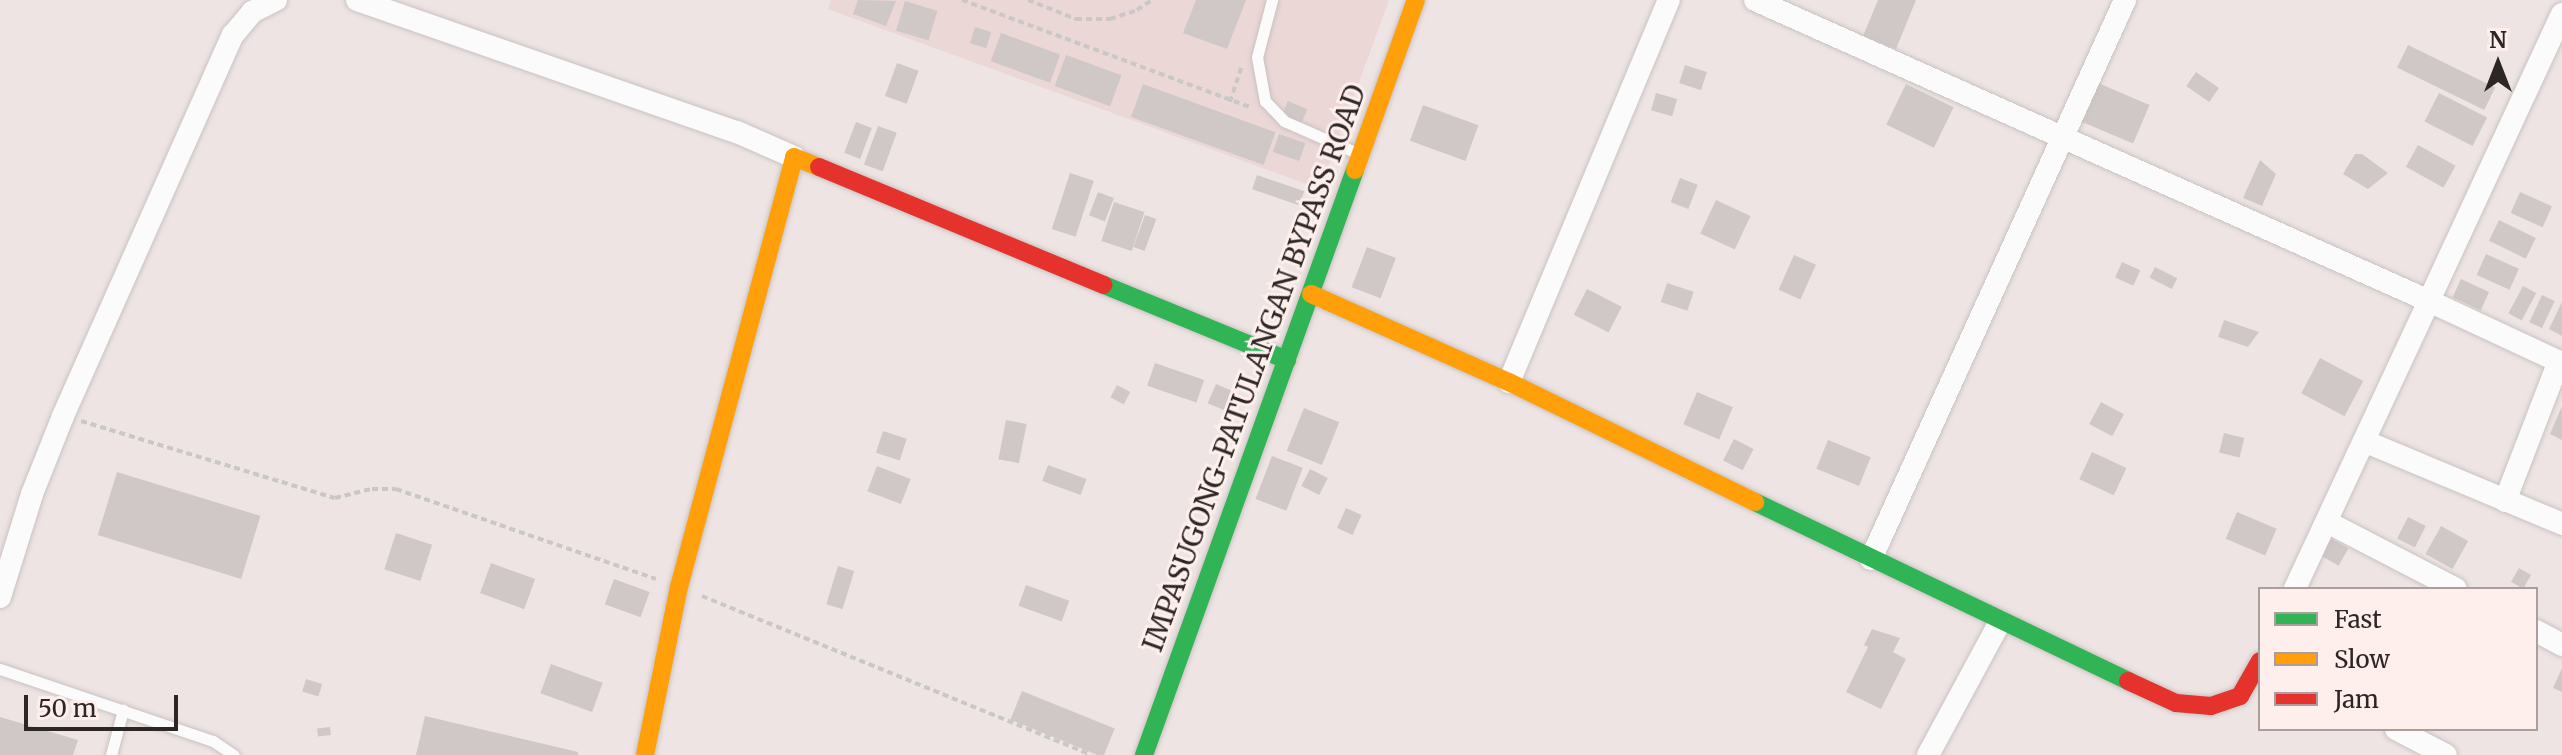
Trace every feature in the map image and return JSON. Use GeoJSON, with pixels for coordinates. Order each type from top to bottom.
{"type":"FeatureCollection","features":[{"type":"Feature","properties":{"kind":"street"},"geometry":{"type":"LineString","coordinates":[[0,597],[32,494],[63,416],[233,35],[252,12],[276,0]]}},
{"type":"Feature","properties":{"kind":"street"},"geometry":{"type":"LineString","coordinates":[[357,0],[737,132],[1287,360]]}},
{"type":"Feature","properties":{"kind":"street","name":"IMPASUGONG-PATULANGAN BYPASS ROAD"},"geometry":{"type":"LineString","coordinates":[[1144,755],[1416,0]]}},
{"type":"Feature","properties":{"kind":"street"},"geometry":{"type":"LineString","coordinates":[[1509,382],[1669,0]]}},
{"type":"Feature","properties":{"kind":"street"},"geometry":{"type":"LineString","coordinates":[[1755,0],[2560,362],[2505,501]]}},
{"type":"Feature","properties":{"kind":"street"},"geometry":{"type":"LineString","coordinates":[[1871,559],[2125,0]]}},
{"type":"Feature","properties":{"kind":"street"},"geometry":{"type":"LineString","coordinates":[[2296,587],[2562,14]]}},
{"type":"Feature","properties":{"kind":"street"},"geometry":{"type":"LineString","coordinates":[[645,755],[679,587],[794,157]]}},
{"type":"Feature","properties":{"kind":"street"},"geometry":{"type":"LineString","coordinates":[[1311,294],[1509,382],[2000,622],[2176,703],[2211,706],[2240,696],[2258,664]]}},
{"type":"Feature","properties":{"kind":"street"},"geometry":{"type":"LineString","coordinates":[[2364,441],[2562,524]]}},
{"type":"Feature","properties":{"kind":"street"},"geometry":{"type":"LineString","coordinates":[[2327,522],[2452,587]]}},
{"type":"Feature","properties":{"kind":"street"},"geometry":{"type":"LineString","coordinates":[[1928,755],[2000,622]]}},
{"type":"Feature","properties":{"kind":"street"},"geometry":{"type":"LineString","coordinates":[[2538,632],[2562,645]]}},
{"type":"Feature","properties":{"kind":"street"},"geometry":{"type":"LineString","coordinates":[[2400,731],[2446,755]]}},
{"type":"Feature","properties":{"kind":"lane"},"geometry":{"type":"LineString","coordinates":[[1272,0],[1257,57],[1259,83],[1274,113],[1362,155]]}},
{"type":"Feature","properties":{"kind":"lane"},"geometry":{"type":"LineString","coordinates":[[0,669],[213,741],[234,755]]}},
{"type":"Feature","properties":{"kind":"lane"},"geometry":{"type":"LineString","coordinates":[[111,755],[123,710]]}},
{"type":"Feature","properties":{"kind":"path"},"geometry":{"type":"LineString","coordinates":[[962,0],[1230,102],[1274,113]]}},
{"type":"Feature","properties":{"kind":"path"},"geometry":{"type":"LineString","coordinates":[[1028,0],[1076,19],[1110,19],[1137,10],[1152,0]]}},
{"type":"Feature","properties":{"kind":"path"},"geometry":{"type":"LineString","coordinates":[[1230,102],[1243,64],[1257,57]]}},
{"type":"Feature","properties":{"kind":"path"},"geometry":{"type":"LineString","coordinates":[[63,416],[335,498],[372,489],[396,489],[679,587],[1091,755]]}},
{"type":"Feature","properties":{"kind":"shaded area"},"geometry":{"type":"Polygon","coordinates":[[[831,0],[1389,0],[1320,189],[828,9],[831,0]]]}},
{"type":"Feature","properties":{"kind":"building"},"geometry":{"type":"Polygon","coordinates":[[[858,0],[896,1],[886,26],[853,14],[858,0]]]}},
{"type":"Feature","properties":{"kind":"building"},"geometry":{"type":"Polygon","coordinates":[[[1196,0],[1246,0],[1227,49],[1183,33],[1196,0]]]}},
{"type":"Feature","properties":{"kind":"building"},"geometry":{"type":"Polygon","coordinates":[[[1878,0],[1916,0],[1896,49],[1863,36],[1878,0]]]}},
{"type":"Feature","properties":{"kind":"building"},"geometry":{"type":"Polygon","coordinates":[[[905,1],[938,11],[928,41],[896,31],[905,1]]]}},
{"type":"Feature","properties":{"kind":"building"},"geometry":{"type":"Polygon","coordinates":[[[975,27],[991,32],[986,48],[970,43],[975,27]]]}},
{"type":"Feature","properties":{"kind":"building"},"geometry":{"type":"Polygon","coordinates":[[[1001,33],[1060,55],[1050,83],[991,61],[1001,33]]]}},
{"type":"Feature","properties":{"kind":"building"},"geometry":{"type":"Polygon","coordinates":[[[2408,45],[2495,88],[2484,110],[2397,67],[2408,45]]]}},
{"type":"Feature","properties":{"kind":"building"},"geometry":{"type":"Polygon","coordinates":[[[1066,55],[1121,75],[1110,106],[1055,86],[1066,55]]]}},
{"type":"Feature","properties":{"kind":"building"},"geometry":{"type":"Polygon","coordinates":[[[897,63],[919,71],[907,104],[885,96],[897,63]]]}},
{"type":"Feature","properties":{"kind":"building"},"geometry":{"type":"Polygon","coordinates":[[[1685,65],[1707,72],[1701,90],[1679,83],[1685,65]]]}},
{"type":"Feature","properties":{"kind":"building"},"geometry":{"type":"Polygon","coordinates":[[[2196,72],[2219,88],[2209,102],[2186,86],[2196,72]]]}},
{"type":"Feature","properties":{"kind":"building"},"geometry":{"type":"Polygon","coordinates":[[[2098,83],[2150,105],[2133,144],[2082,122],[2098,83]]]}},
{"type":"Feature","properties":{"kind":"building"},"geometry":{"type":"Polygon","coordinates":[[[1143,84],[1275,132],[1264,165],[1131,117],[1143,84]]]}},
{"type":"Feature","properties":{"kind":"building"},"geometry":{"type":"Polygon","coordinates":[[[1906,84],[1954,107],[1934,148],[1886,124],[1906,84]]]}},
{"type":"Feature","properties":{"kind":"building"},"geometry":{"type":"Polygon","coordinates":[[[1656,93],[1677,99],[1672,116],[1651,110],[1656,93]]]}},
{"type":"Feature","properties":{"kind":"building"},"geometry":{"type":"Polygon","coordinates":[[[2439,93],[2487,118],[2473,146],[2424,122],[2439,93]]]}},
{"type":"Feature","properties":{"kind":"building"},"geometry":{"type":"Polygon","coordinates":[[[1288,101],[1307,109],[1301,123],[1282,115],[1288,101]]]}},
{"type":"Feature","properties":{"kind":"building"},"geometry":{"type":"Polygon","coordinates":[[[1423,105],[1478,125],[1465,161],[1410,141],[1423,105]]]}},
{"type":"Feature","properties":{"kind":"building"},"geometry":{"type":"Polygon","coordinates":[[[856,122],[872,128],[860,159],[844,153],[856,122]]]}},
{"type":"Feature","properties":{"kind":"building"},"geometry":{"type":"Polygon","coordinates":[[[878,126],[897,133],[883,171],[864,165],[878,126]]]}},
{"type":"Feature","properties":{"kind":"building"},"geometry":{"type":"Polygon","coordinates":[[[1279,134],[1305,143],[1299,161],[1273,152],[1279,134]]]}},
{"type":"Feature","properties":{"kind":"building"},"geometry":{"type":"Polygon","coordinates":[[[2418,145],[2456,166],[2443,188],[2406,167],[2418,145]]]}},
{"type":"Feature","properties":{"kind":"building"},"geometry":{"type":"Polygon","coordinates":[[[2355,154],[2362,154],[2388,173],[2368,189],[2343,174],[2355,154]]]}},
{"type":"Feature","properties":{"kind":"building"},"geometry":{"type":"Polygon","coordinates":[[[2260,160],[2276,174],[2262,206],[2243,198],[2260,160]]]}},
{"type":"Feature","properties":{"kind":"building"},"geometry":{"type":"Polygon","coordinates":[[[1070,173],[1094,181],[1076,237],[1052,229],[1070,173]]]}},
{"type":"Feature","properties":{"kind":"building"},"geometry":{"type":"Polygon","coordinates":[[[1257,175],[1304,191],[1299,205],[1252,189],[1257,175]]]}},
{"type":"Feature","properties":{"kind":"building"},"geometry":{"type":"Polygon","coordinates":[[[1680,178],[1698,185],[1688,209],[1671,202],[1680,178]]]}},
{"type":"Feature","properties":{"kind":"building"},"geometry":{"type":"Polygon","coordinates":[[[1098,192],[1114,198],[1105,221],[1089,215],[1098,192]]]}},
{"type":"Feature","properties":{"kind":"building"},"geometry":{"type":"Polygon","coordinates":[[[2520,192],[2552,206],[2543,227],[2511,213],[2520,192]]]}},
{"type":"Feature","properties":{"kind":"building"},"geometry":{"type":"Polygon","coordinates":[[[1716,200],[1750,216],[1735,250],[1700,234],[1716,200]]]}},
{"type":"Feature","properties":{"kind":"building"},"geometry":{"type":"Polygon","coordinates":[[[1114,202],[1144,212],[1132,251],[1101,241],[1114,202]]]}},
{"type":"Feature","properties":{"kind":"building"},"geometry":{"type":"Polygon","coordinates":[[[1145,215],[1156,219],[1145,251],[1133,247],[1145,215]]]}},
{"type":"Feature","properties":{"kind":"building"},"geometry":{"type":"Polygon","coordinates":[[[2499,220],[2536,238],[2526,259],[2489,241],[2499,220]]]}},
{"type":"Feature","properties":{"kind":"building"},"geometry":{"type":"Polygon","coordinates":[[[1367,247],[1396,258],[1381,298],[1352,287],[1367,247]]]}},
{"type":"Feature","properties":{"kind":"building"},"geometry":{"type":"Polygon","coordinates":[[[2486,254],[2519,269],[2510,290],[2477,275],[2486,254]]]}},
{"type":"Feature","properties":{"kind":"building"},"geometry":{"type":"Polygon","coordinates":[[[1794,255],[1816,265],[1800,299],[1779,290],[1794,255]]]}},
{"type":"Feature","properties":{"kind":"building"},"geometry":{"type":"Polygon","coordinates":[[[2122,262],[2140,270],[2133,286],[2115,278],[2122,262]]]}},
{"type":"Feature","properties":{"kind":"building"},"geometry":{"type":"Polygon","coordinates":[[[2155,267],[2177,278],[2172,289],[2150,278],[2155,267]]]}},
{"type":"Feature","properties":{"kind":"building"},"geometry":{"type":"Polygon","coordinates":[[[2461,279],[2489,292],[2481,310],[2453,297],[2461,279]]]}},
{"type":"Feature","properties":{"kind":"building"},"geometry":{"type":"Polygon","coordinates":[[[1667,283],[1694,292],[1687,311],[1661,302],[1667,283]]]}},
{"type":"Feature","properties":{"kind":"building"},"geometry":{"type":"Polygon","coordinates":[[[2523,286],[2536,293],[2522,320],[2508,313],[2523,286]]]}},
{"type":"Feature","properties":{"kind":"building"},"geometry":{"type":"Polygon","coordinates":[[[1587,289],[1622,307],[1609,333],[1574,315],[1587,289]]]}},
{"type":"Feature","properties":{"kind":"building"},"geometry":{"type":"Polygon","coordinates":[[[2542,295],[2555,301],[2542,328],[2529,322],[2542,295]]]}},
{"type":"Feature","properties":{"kind":"building"},"geometry":{"type":"Polygon","coordinates":[[[2562,302],[2562,336],[2549,329],[2562,302]]]}},
{"type":"Feature","properties":{"kind":"building"},"geometry":{"type":"Polygon","coordinates":[[[2224,320],[2259,332],[2248,347],[2218,337],[2224,320]]]}},
{"type":"Feature","properties":{"kind":"building"},"geometry":{"type":"Polygon","coordinates":[[[2320,358],[2363,381],[2344,416],[2301,393],[2320,358]]]}},
{"type":"Feature","properties":{"kind":"building"},"geometry":{"type":"Polygon","coordinates":[[[1155,363],[1204,380],[1196,403],[1147,386],[1155,363]]]}},
{"type":"Feature","properties":{"kind":"building"},"geometry":{"type":"Polygon","coordinates":[[[1216,384],[1237,393],[1229,412],[1208,403],[1216,384]]]}},
{"type":"Feature","properties":{"kind":"building"},"geometry":{"type":"Polygon","coordinates":[[[1117,385],[1130,392],[1124,404],[1110,397],[1117,385]]]}},
{"type":"Feature","properties":{"kind":"building"},"geometry":{"type":"Polygon","coordinates":[[[1697,392],[1733,407],[1719,439],[1683,424],[1697,392]]]}},
{"type":"Feature","properties":{"kind":"building"},"geometry":{"type":"Polygon","coordinates":[[[2101,402],[2124,414],[2112,436],[2089,424],[2101,402]]]}},
{"type":"Feature","properties":{"kind":"building"},"geometry":{"type":"Polygon","coordinates":[[[2562,406],[2562,440],[2550,434],[2562,406]]]}},
{"type":"Feature","properties":{"kind":"building"},"geometry":{"type":"Polygon","coordinates":[[[1304,408],[1339,422],[1322,465],[1287,451],[1304,408]]]}},
{"type":"Feature","properties":{"kind":"building"},"geometry":{"type":"Polygon","coordinates":[[[1006,420],[1027,424],[1019,463],[998,459],[1006,420]]]}},
{"type":"Feature","properties":{"kind":"building"},"geometry":{"type":"Polygon","coordinates":[[[883,431],[907,439],[900,461],[876,453],[883,431]]]}},
{"type":"Feature","properties":{"kind":"building"},"geometry":{"type":"Polygon","coordinates":[[[2224,433],[2244,438],[2240,457],[2219,452],[2224,433]]]}},
{"type":"Feature","properties":{"kind":"building"},"geometry":{"type":"Polygon","coordinates":[[[1734,439],[1754,449],[1743,470],[1723,460],[1734,439]]]}},
{"type":"Feature","properties":{"kind":"building"},"geometry":{"type":"Polygon","coordinates":[[[1828,440],[1871,457],[1859,486],[1816,469],[1828,440]]]}},
{"type":"Feature","properties":{"kind":"building"},"geometry":{"type":"Polygon","coordinates":[[[2092,452],[2126,468],[2114,495],[2079,479],[2092,452]]]}},
{"type":"Feature","properties":{"kind":"building"},"geometry":{"type":"Polygon","coordinates":[[[1272,456],[1303,468],[1286,511],[1256,499],[1272,456]]]}},
{"type":"Feature","properties":{"kind":"building"},"geometry":{"type":"Polygon","coordinates":[[[1048,465],[1087,479],[1081,495],[1042,481],[1048,465]]]}},
{"type":"Feature","properties":{"kind":"building"},"geometry":{"type":"Polygon","coordinates":[[[877,466],[911,479],[901,504],[867,491],[877,466]]]}},
{"type":"Feature","properties":{"kind":"building"},"geometry":{"type":"Polygon","coordinates":[[[1310,469],[1328,478],[1319,495],[1301,486],[1310,469]]]}},
{"type":"Feature","properties":{"kind":"building"},"geometry":{"type":"Polygon","coordinates":[[[117,472],[260,516],[241,579],[98,535],[117,472]]]}},
{"type":"Feature","properties":{"kind":"building"},"geometry":{"type":"Polygon","coordinates":[[[1346,508],[1362,515],[1353,535],[1337,528],[1346,508]]]}},
{"type":"Feature","properties":{"kind":"building"},"geometry":{"type":"Polygon","coordinates":[[[2237,512],[2277,529],[2265,555],[2226,539],[2237,512]]]}},
{"type":"Feature","properties":{"kind":"building"},"geometry":{"type":"Polygon","coordinates":[[[2408,517],[2426,526],[2415,547],[2397,538],[2408,517]]]}},
{"type":"Feature","properties":{"kind":"building"},"geometry":{"type":"Polygon","coordinates":[[[2441,526],[2468,541],[2453,569],[2425,554],[2441,526]]]}},
{"type":"Feature","properties":{"kind":"building"},"geometry":{"type":"Polygon","coordinates":[[[396,533],[432,545],[420,581],[384,569],[396,533]]]}},
{"type":"Feature","properties":{"kind":"building"},"geometry":{"type":"Polygon","coordinates":[[[2330,538],[2348,548],[2339,566],[2320,555],[2330,538]]]}},
{"type":"Feature","properties":{"kind":"building"},"geometry":{"type":"Polygon","coordinates":[[[491,563],[535,579],[524,609],[480,593],[491,563]]]}},
{"type":"Feature","properties":{"kind":"building"},"geometry":{"type":"Polygon","coordinates":[[[838,566],[854,571],[843,609],[826,604],[838,566]]]}},
{"type":"Feature","properties":{"kind":"building"},"geometry":{"type":"Polygon","coordinates":[[[2519,568],[2531,575],[2524,587],[2511,582],[2519,568]]]}},
{"type":"Feature","properties":{"kind":"building"},"geometry":{"type":"Polygon","coordinates":[[[614,579],[650,592],[640,617],[605,604],[614,579]]]}},
{"type":"Feature","properties":{"kind":"building"},"geometry":{"type":"Polygon","coordinates":[[[1026,585],[1069,601],[1062,621],[1018,606],[1026,585]]]}},
{"type":"Feature","properties":{"kind":"building"},"geometry":{"type":"Polygon","coordinates":[[[1872,629],[1900,638],[1893,652],[1906,659],[1881,709],[1846,692],[1868,647],[1864,645],[1872,629]]]}},
{"type":"Feature","properties":{"kind":"building"},"geometry":{"type":"Polygon","coordinates":[[[551,664],[603,683],[592,712],[540,693],[551,664]]]}},
{"type":"Feature","properties":{"kind":"building"},"geometry":{"type":"Polygon","coordinates":[[[2562,668],[2562,692],[2553,688],[2562,668]]]}},
{"type":"Feature","properties":{"kind":"building"},"geometry":{"type":"Polygon","coordinates":[[[306,679],[322,684],[318,696],[302,691],[306,679]]]}},
{"type":"Feature","properties":{"kind":"building"},"geometry":{"type":"Polygon","coordinates":[[[1022,691],[1115,728],[1104,755],[1098,755],[1010,720],[1022,691]]]}},
{"type":"Feature","properties":{"kind":"building"},"geometry":{"type":"Polygon","coordinates":[[[425,716],[578,752],[578,755],[416,755],[425,716]]]}},
{"type":"Feature","properties":{"kind":"building"},"geometry":{"type":"Polygon","coordinates":[[[0,717],[78,740],[73,755],[0,755],[0,717]]]}},
{"type":"Feature","properties":{"kind":"building"},"geometry":{"type":"Polygon","coordinates":[[[330,727],[331,735],[318,737],[317,729],[330,727]]]}},
{"type":"Feature","properties":{"kind":"traffic: fast"},"geometry":{"type":"LineString","coordinates":[[1144,755],[1355,170]]}},
{"type":"Feature","properties":{"kind":"traffic: fast"},"geometry":{"type":"LineString","coordinates":[[1104,285],[1287,360]]}},
{"type":"Feature","properties":{"kind":"traffic: fast"},"geometry":{"type":"LineString","coordinates":[[1755,502],[2128,681]]}},
{"type":"Feature","properties":{"kind":"traffic: slow"},"geometry":{"type":"LineString","coordinates":[[1355,170],[1416,0]]}},
{"type":"Feature","properties":{"kind":"traffic: slow"},"geometry":{"type":"LineString","coordinates":[[645,755],[679,587],[794,157],[819,167]]}},
{"type":"Feature","properties":{"kind":"traffic: slow"},"geometry":{"type":"LineString","coordinates":[[1311,294],[1509,382],[1755,502]]}},
{"type":"Feature","properties":{"kind":"traffic: jam"},"geometry":{"type":"LineString","coordinates":[[819,167],[1104,285]]}},
{"type":"Feature","properties":{"kind":"traffic: jam"},"geometry":{"type":"LineString","coordinates":[[2128,681],[2176,703],[2211,706],[2240,696],[2258,664]]}}]}
